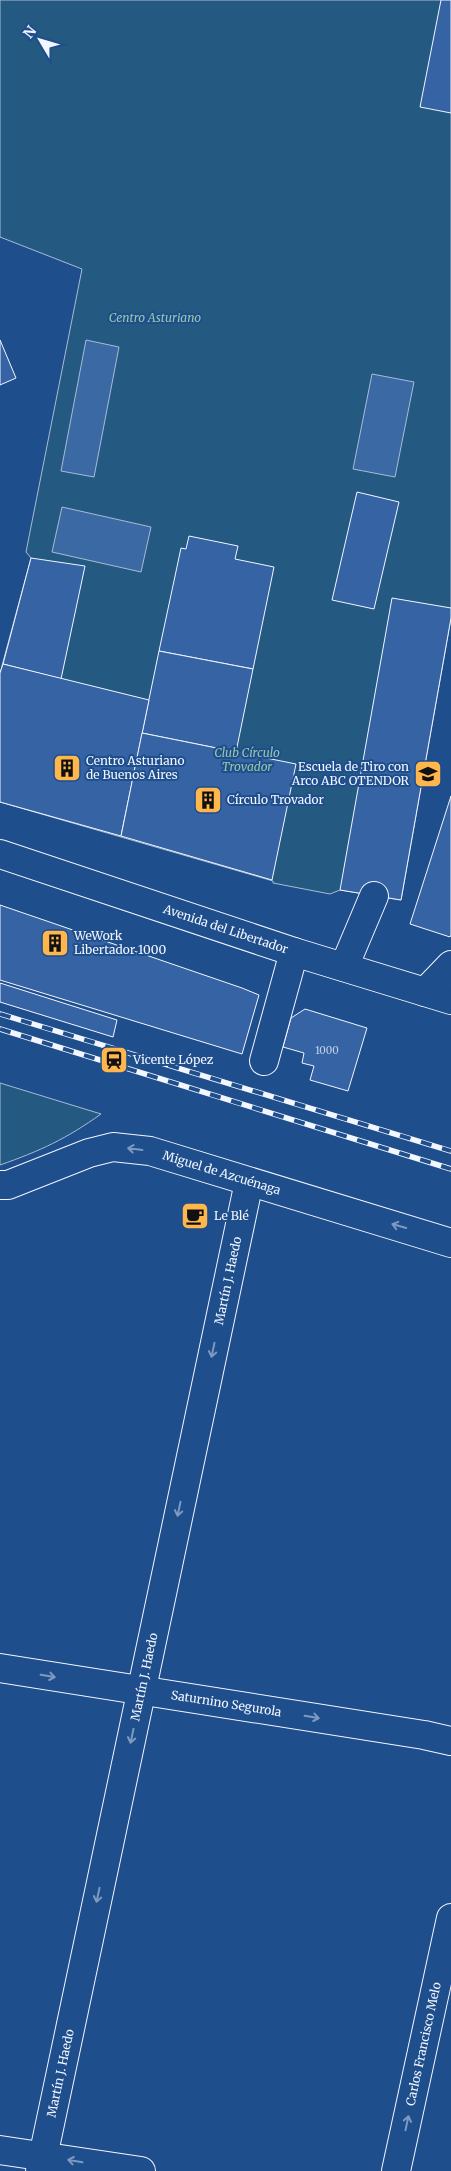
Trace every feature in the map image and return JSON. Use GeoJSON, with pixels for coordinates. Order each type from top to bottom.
{"type":"FeatureCollection","features":[{"type":"Feature","properties":{"kind":"street","name":"Avenida del Libertador"},"geometry":{"type":"LineString","coordinates":[[0,854],[294,952],[451,1000]]}},
{"type":"Feature","properties":{"kind":"street"},"geometry":{"type":"LineString","coordinates":[[344,967],[374,896]]}},
{"type":"Feature","properties":{"kind":"street"},"geometry":{"type":"LineString","coordinates":[[264,1061],[294,952]]}},
{"type":"Feature","properties":{"kind":"street"},"geometry":{"type":"LineString","coordinates":[[425,992],[451,964]]}},
{"type":"Feature","properties":{"kind":"street","name":"Miguel de Azcuénaga"},"geometry":{"type":"LineString","coordinates":[[0,1185],[8,1185],[89,1153],[113,1146],[150,1151],[449,1241]]}},
{"type":"Feature","properties":{"kind":"street","name":"Martín J. Haedo"},"geometry":{"type":"LineString","coordinates":[[42,2164],[249,1182]]}},
{"type":"Feature","properties":{"kind":"street","name":"Saturnino Segurola"},"geometry":{"type":"LineString","coordinates":[[0,1668],[424,1734],[451,1741]]}},
{"type":"Feature","properties":{"kind":"street","name":"Carlos Francisco Melo"},"geometry":{"type":"LineString","coordinates":[[396,2171],[451,1918]]}},
{"type":"Feature","properties":{"kind":"street"},"geometry":{"type":"LineString","coordinates":[[0,2150],[42,2164],[141,2171]]}},
{"type":"Feature","properties":{"kind":"green space"},"geometry":{"type":"Polygon","coordinates":[[[0,0],[451,0],[451,618],[401,900],[340,890],[330,894],[273,883],[273,881],[0,802],[0,673],[31,558],[26,552],[82,269],[0,237],[0,0]]]}},
{"type":"Feature","properties":{"kind":"green space"},"geometry":{"type":"Polygon","coordinates":[[[0,1083],[101,1114],[52,1144],[0,1165],[0,1083]]]}},
{"type":"Feature","properties":{"kind":"shaded area"},"geometry":{"type":"Polygon","coordinates":[[[86,340],[119,347],[94,477],[61,471],[86,340]]]}},
{"type":"Feature","properties":{"kind":"shaded area"},"geometry":{"type":"Polygon","coordinates":[[[372,374],[414,382],[395,477],[353,469],[372,374]]]}},
{"type":"Feature","properties":{"kind":"shaded area"},"geometry":{"type":"Polygon","coordinates":[[[62,507],[151,527],[141,572],[52,552],[62,507]]]}},
{"type":"Feature","properties":{"kind":"building"},"geometry":{"type":"Polygon","coordinates":[[[441,0],[451,0],[451,113],[420,107],[441,0]]]}},
{"type":"Feature","properties":{"kind":"building"},"geometry":{"type":"Polygon","coordinates":[[[0,340],[16,378],[0,385],[0,340]]]}},
{"type":"Feature","properties":{"kind":"building"},"geometry":{"type":"Polygon","coordinates":[[[357,492],[399,502],[374,609],[332,600],[357,492]]]}},
{"type":"Feature","properties":{"kind":"building"},"geometry":{"type":"Polygon","coordinates":[[[189,536],[238,546],[235,559],[274,567],[253,669],[159,651],[181,548],[186,549],[189,536]]]}},
{"type":"Feature","properties":{"kind":"building"},"geometry":{"type":"Polygon","coordinates":[[[31,558],[85,566],[61,679],[3,664],[31,558]]]}},
{"type":"Feature","properties":{"kind":"building"},"geometry":{"type":"Polygon","coordinates":[[[392,598],[451,608],[451,618],[401,900],[340,890],[392,598]]]}},
{"type":"Feature","properties":{"kind":"building"},"geometry":{"type":"Polygon","coordinates":[[[159,651],[253,669],[236,752],[142,733],[159,651]]]}},
{"type":"Feature","properties":{"kind":"building","name":"Centro Asturiano de Buenos Aires"},"geometry":{"type":"Polygon","coordinates":[[[3,664],[149,700],[121,836],[0,802],[0,673],[3,664]]]}},
{"type":"Feature","properties":{"kind":"building","name":"Círculo Trovador"},"geometry":{"type":"Polygon","coordinates":[[[142,733],[296,764],[272,880],[121,836],[142,733]]]}},
{"type":"Feature","properties":{"kind":"building"},"geometry":{"type":"Polygon","coordinates":[[[451,796],[451,935],[450,937],[410,924],[451,796]]]}},
{"type":"Feature","properties":{"kind":"building","name":"WeWork Libertador 1000"},"geometry":{"type":"Polygon","coordinates":[[[0,905],[259,995],[242,1054],[0,980],[0,905]]]}},
{"type":"Feature","properties":{"kind":"building"},"geometry":{"type":"Polygon","coordinates":[[[0,983],[117,1020],[113,1037],[0,1002],[0,983]]]}},
{"type":"Feature","properties":{"kind":"building"},"geometry":{"type":"Polygon","coordinates":[[[305,1009],[367,1028],[348,1091],[310,1080],[314,1066],[302,1063],[304,1053],[283,1047],[291,1018],[305,1009]]]}},
{"type":"Feature","properties":{"kind":"railway"},"geometry":{"type":"LineString","coordinates":[[0,1014],[451,1151]]}},
{"type":"Feature","properties":{"kind":"railway"},"geometry":{"type":"LineString","coordinates":[[0,1029],[451,1169]]}},
{"type":"Feature","properties":{"kind":"place","name":"Centro Asturiano de Buenos Aires"},"geometry":{"type":"Point","coordinates":[67,768]}},
{"type":"Feature","properties":{"kind":"place","name":"Escuela de Tiro con Arco ABC OTENDOR"},"geometry":{"type":"Point","coordinates":[428,774]}},
{"type":"Feature","properties":{"kind":"place","name":"Círculo Trovador"},"geometry":{"type":"Point","coordinates":[208,800]}},
{"type":"Feature","properties":{"kind":"place","name":"WeWork Libertador 1000"},"geometry":{"type":"Point","coordinates":[55,943]}},
{"type":"Feature","properties":{"kind":"place","name":"Vicente López"},"geometry":{"type":"Point","coordinates":[114,1060]}},
{"type":"Feature","properties":{"kind":"place","name":"Le Blé"},"geometry":{"type":"Point","coordinates":[195,1216]}},
{"type":"Feature","properties":{"kind":"park label","name":"Centro Asturiano"},"geometry":{"type":"Point","coordinates":[155,318]}},
{"type":"Feature","properties":{"kind":"park label","name":"Club Círculo Trovador"},"geometry":{"type":"Point","coordinates":[247,760]}}]}
